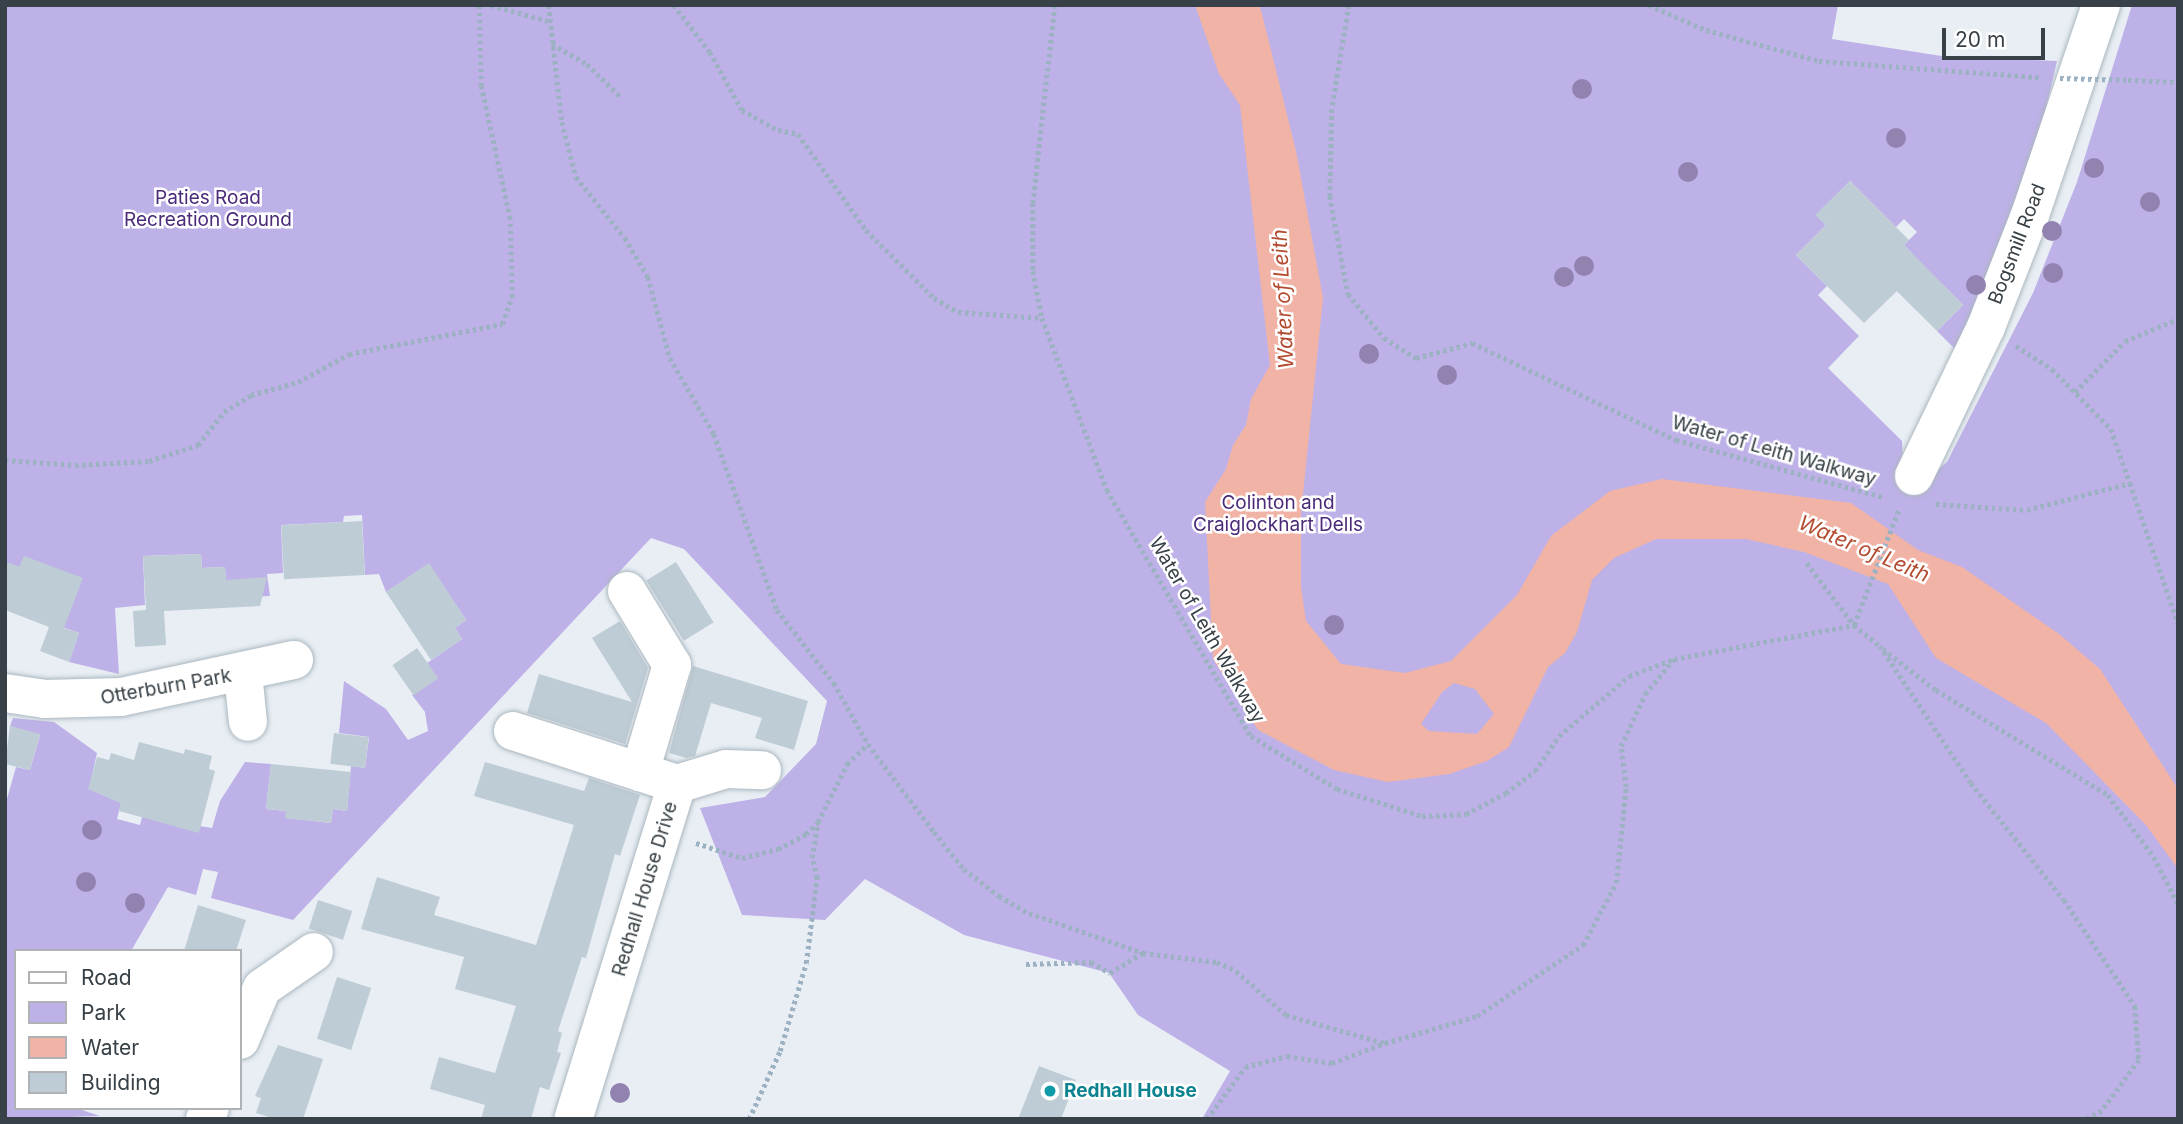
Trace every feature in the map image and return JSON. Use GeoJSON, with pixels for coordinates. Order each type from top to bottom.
{"type":"FeatureCollection","features":[{"type":"Feature","properties":{"kind":"street","name":"Bogsmill Road"},"geometry":{"type":"LineString","coordinates":[[1915,494],[2030,215],[2102,5]]}},
{"type":"Feature","properties":{"kind":"street"},"geometry":{"type":"LineString","coordinates":[[626,591],[672,666],[640,772]]}},
{"type":"Feature","properties":{"kind":"street","name":"Otterburn Park"},"geometry":{"type":"LineString","coordinates":[[5,693],[98,699],[243,673],[293,660]]}},
{"type":"Feature","properties":{"kind":"street","name":"Otterburn Park"},"geometry":{"type":"LineString","coordinates":[[243,673],[248,723]]}},
{"type":"Feature","properties":{"kind":"street","name":"Redhall House Drive"},"geometry":{"type":"LineString","coordinates":[[513,731],[677,784],[573,1119]]}},
{"type":"Feature","properties":{"kind":"street"},"geometry":{"type":"LineString","coordinates":[[677,784],[726,769],[762,770]]}},
{"type":"Feature","properties":{"kind":"street"},"geometry":{"type":"LineString","coordinates":[[242,1035],[262,988],[314,952]]}},
{"type":"Feature","properties":{"kind":"path"},"geometry":{"type":"LineString","coordinates":[[5,460],[75,465],[149,461],[198,445],[224,412],[251,396],[298,382],[349,354],[502,324],[512,297],[510,219],[481,86],[480,5]]}},
{"type":"Feature","properties":{"kind":"path"},"geometry":{"type":"LineString","coordinates":[[491,5],[548,21]]}},
{"type":"Feature","properties":{"kind":"path"},"geometry":{"type":"LineString","coordinates":[[549,5],[548,21],[562,122],[576,177],[625,238],[648,277],[673,365],[714,434],[778,610],[834,683],[868,744],[964,869],[990,890],[1029,913],[1143,953],[1217,962],[1236,971],[1286,1015],[1385,1043]]}},
{"type":"Feature","properties":{"kind":"path"},"geometry":{"type":"LineString","coordinates":[[674,5],[710,52],[742,110],[778,130],[799,134],[852,214],[933,298],[958,312],[1042,318]]}},
{"type":"Feature","properties":{"kind":"path","name":"Water of Leith Walkway"},"geometry":{"type":"LineString","coordinates":[[1055,5],[1033,203],[1033,271],[1042,318],[1107,490],[1251,736],[1337,789],[1422,816],[1465,814],[1506,793],[1535,771],[1559,736],[1629,676],[1674,659],[1854,625]]}},
{"type":"Feature","properties":{"kind":"path","name":"Water of Leith Walkway"},"geometry":{"type":"LineString","coordinates":[[1349,5],[1332,109],[1331,197],[1348,293],[1384,338],[1416,358],[1472,343],[1676,440],[1915,494],[2027,510],[2130,484]]}},
{"type":"Feature","properties":{"kind":"path"},"geometry":{"type":"LineString","coordinates":[[1650,5],[1706,30],[1819,61],[2060,78],[2178,82]]}},
{"type":"Feature","properties":{"kind":"path"},"geometry":{"type":"LineString","coordinates":[[551,43],[587,64],[622,98]]}},
{"type":"Feature","properties":{"kind":"path"},"geometry":{"type":"LineString","coordinates":[[2075,392],[2125,341],[2178,319]]}},
{"type":"Feature","properties":{"kind":"path"},"geometry":{"type":"LineString","coordinates":[[1986,327],[2052,369],[2111,429],[2178,623]]}},
{"type":"Feature","properties":{"kind":"path"},"geometry":{"type":"LineString","coordinates":[[1854,625],[1915,494]]}},
{"type":"Feature","properties":{"kind":"path"},"geometry":{"type":"LineString","coordinates":[[1807,563],[1854,625],[1936,690],[2108,795],[2154,857],[2178,904]]}},
{"type":"Feature","properties":{"kind":"path"},"geometry":{"type":"LineString","coordinates":[[1880,646],[1971,783],[2064,900],[2135,1006],[2139,1060],[2102,1111],[2087,1119]]}},
{"type":"Feature","properties":{"kind":"path"},"geometry":{"type":"LineString","coordinates":[[1207,1119],[1245,1066],[1287,1056],[1332,1063],[1385,1043],[1477,1016],[1583,945],[1616,883],[1626,787],[1621,746],[1646,694],[1674,659]]}},
{"type":"Feature","properties":{"kind":"path"},"geometry":{"type":"LineString","coordinates":[[749,1119],[780,1051],[806,963],[817,878],[812,858],[818,821],[847,764],[868,744]]}},
{"type":"Feature","properties":{"kind":"path"},"geometry":{"type":"LineString","coordinates":[[662,832],[742,858],[778,849],[818,821]]}},
{"type":"Feature","properties":{"kind":"path"},"geometry":{"type":"LineString","coordinates":[[1026,964],[1091,962],[1110,973],[1143,953]]}},
{"type":"Feature","properties":{"kind":"green space","name":"Colinton and Craiglockhart Dells"},"geometry":{"type":"Polygon","coordinates":[[[5,5],[1838,5],[1832,39],[1948,57],[2057,61],[2032,168],[1956,350],[1937,331],[1963,305],[1943,285],[1917,311],[1897,291],[1923,265],[1904,245],[1917,232],[1904,219],[1896,227],[1850,181],[1816,215],[1826,225],[1796,255],[1827,286],[1818,295],[1859,336],[1828,368],[1902,441],[1903,460],[1931,475],[1947,462],[2033,293],[2077,182],[2132,5],[2178,5],[2178,1119],[1202,1119],[1230,1071],[1138,1015],[1109,973],[964,935],[865,879],[825,920],[742,915],[700,808],[765,797],[816,744],[827,701],[684,549],[651,538],[293,920],[211,898],[218,872],[203,869],[196,895],[168,887],[132,949],[14,949],[14,1110],[82,1110],[100,1116],[5,1119],[5,806],[16,767],[30,770],[40,735],[10,726],[13,718],[54,722],[97,753],[89,789],[121,803],[117,819],[140,825],[142,817],[212,828],[220,801],[245,762],[271,764],[266,809],[286,811],[286,818],[331,823],[333,809],[347,811],[351,766],[365,768],[369,737],[339,733],[344,681],[386,709],[408,740],[428,731],[425,712],[412,695],[437,678],[427,663],[462,639],[455,628],[466,620],[429,564],[386,592],[379,574],[365,575],[362,515],[344,516],[343,522],[281,525],[283,573],[267,574],[270,596],[227,598],[225,567],[202,568],[201,554],[143,556],[145,605],[115,608],[119,674],[69,662],[79,633],[51,623],[19,567],[5,562],[5,5]]]}},
{"type":"Feature","properties":{"kind":"water","name":"Water of Leith"},"geometry":{"type":"Polygon","coordinates":[[[1195,5],[1258,5],[1296,151],[1323,298],[1301,514],[1301,587],[1306,621],[1341,664],[1405,673],[1451,661],[1517,595],[1551,536],[1610,491],[1662,479],[1851,503],[1918,550],[1962,567],[2059,634],[2100,669],[2178,789],[2178,869],[2146,825],[2046,723],[1936,658],[1888,584],[1804,552],[1746,539],[1656,539],[1614,558],[1592,580],[1577,632],[1565,653],[1548,667],[1509,747],[1487,761],[1449,774],[1388,782],[1334,770],[1258,730],[1213,659],[1205,502],[1226,469],[1233,445],[1246,425],[1251,399],[1270,365],[1240,105],[1219,74],[1195,5]],[[1454,683],[1442,692],[1421,724],[1429,731],[1477,734],[1494,714],[1475,689],[1454,683]]]}},
{"type":"Feature","properties":{"kind":"building"},"geometry":{"type":"Polygon","coordinates":[[[1850,181],[1909,240],[1904,245],[1963,305],[1937,331],[1897,291],[1864,323],[1796,255],[1826,225],[1815,215],[1850,181]]]}},
{"type":"Feature","properties":{"kind":"building"},"geometry":{"type":"Polygon","coordinates":[[[362,521],[365,575],[284,579],[281,525],[362,521]]]}},
{"type":"Feature","properties":{"kind":"building"},"geometry":{"type":"Polygon","coordinates":[[[201,554],[202,568],[225,567],[226,580],[267,577],[260,606],[164,611],[166,645],[135,647],[133,611],[146,610],[143,556],[201,554]]]}},
{"type":"Feature","properties":{"kind":"building"},"geometry":{"type":"Polygon","coordinates":[[[24,556],[83,578],[64,628],[79,633],[69,662],[40,651],[49,627],[5,610],[5,562],[19,567],[24,556]]]}},
{"type":"Feature","properties":{"kind":"building"},"geometry":{"type":"Polygon","coordinates":[[[676,562],[714,622],[684,641],[646,581],[676,562]]]}},
{"type":"Feature","properties":{"kind":"building"},"geometry":{"type":"Polygon","coordinates":[[[429,563],[466,620],[455,628],[462,639],[431,660],[386,592],[429,563]]]}},
{"type":"Feature","properties":{"kind":"building"},"geometry":{"type":"Polygon","coordinates":[[[620,621],[648,668],[625,744],[527,713],[539,674],[632,702],[592,638],[620,621]]]}},
{"type":"Feature","properties":{"kind":"building"},"geometry":{"type":"Polygon","coordinates":[[[417,648],[438,678],[414,696],[392,665],[417,648]]]}},
{"type":"Feature","properties":{"kind":"building"},"geometry":{"type":"Polygon","coordinates":[[[693,666],[808,701],[794,750],[755,738],[762,718],[711,703],[695,756],[686,758],[669,753],[693,666]]]}},
{"type":"Feature","properties":{"kind":"building"},"geometry":{"type":"Polygon","coordinates":[[[10,726],[40,734],[30,770],[5,764],[10,726]]]}},
{"type":"Feature","properties":{"kind":"building"},"geometry":{"type":"Polygon","coordinates":[[[334,733],[369,737],[365,768],[330,764],[334,733]]]}},
{"type":"Feature","properties":{"kind":"building"},"geometry":{"type":"Polygon","coordinates":[[[139,742],[184,754],[185,749],[212,756],[209,769],[215,771],[199,833],[119,811],[121,803],[88,789],[97,757],[109,760],[111,753],[134,760],[139,742]]]}},
{"type":"Feature","properties":{"kind":"building"},"geometry":{"type":"Polygon","coordinates":[[[485,762],[584,791],[589,778],[640,795],[620,856],[615,854],[586,958],[582,957],[558,1031],[562,1033],[557,1052],[561,1053],[549,1090],[540,1087],[531,1119],[481,1119],[485,1105],[430,1089],[439,1057],[495,1073],[516,1006],[455,989],[464,957],[361,929],[377,877],[440,897],[434,915],[536,945],[574,825],[474,796],[485,762]]]}},
{"type":"Feature","properties":{"kind":"building"},"geometry":{"type":"Polygon","coordinates":[[[271,764],[351,772],[347,811],[333,809],[331,823],[285,818],[286,811],[266,809],[271,764]]]}},
{"type":"Feature","properties":{"kind":"building"},"geometry":{"type":"Polygon","coordinates":[[[318,900],[352,911],[343,940],[309,929],[318,900]]]}},
{"type":"Feature","properties":{"kind":"building"},"geometry":{"type":"Polygon","coordinates":[[[198,905],[246,920],[237,949],[185,949],[198,905]]]}},
{"type":"Feature","properties":{"kind":"building"},"geometry":{"type":"Polygon","coordinates":[[[337,977],[371,988],[351,1050],[317,1039],[337,977]]]}},
{"type":"Feature","properties":{"kind":"building"},"geometry":{"type":"Polygon","coordinates":[[[278,1045],[323,1059],[303,1119],[275,1119],[256,1113],[261,1098],[255,1096],[278,1045]]]}},
{"type":"Feature","properties":{"kind":"building","name":"Redhall House"},"geometry":{"type":"Polygon","coordinates":[[[1039,1066],[1076,1080],[1061,1119],[1018,1119],[1039,1066]]]}},
{"type":"Feature","properties":{"kind":"place","name":"Redhall House"},"geometry":{"type":"Point","coordinates":[1050,1091]}},
{"type":"Feature","properties":{"kind":"park label","name":"Paties Road Recreation Ground"},"geometry":{"type":"Point","coordinates":[208,209]}}]}
